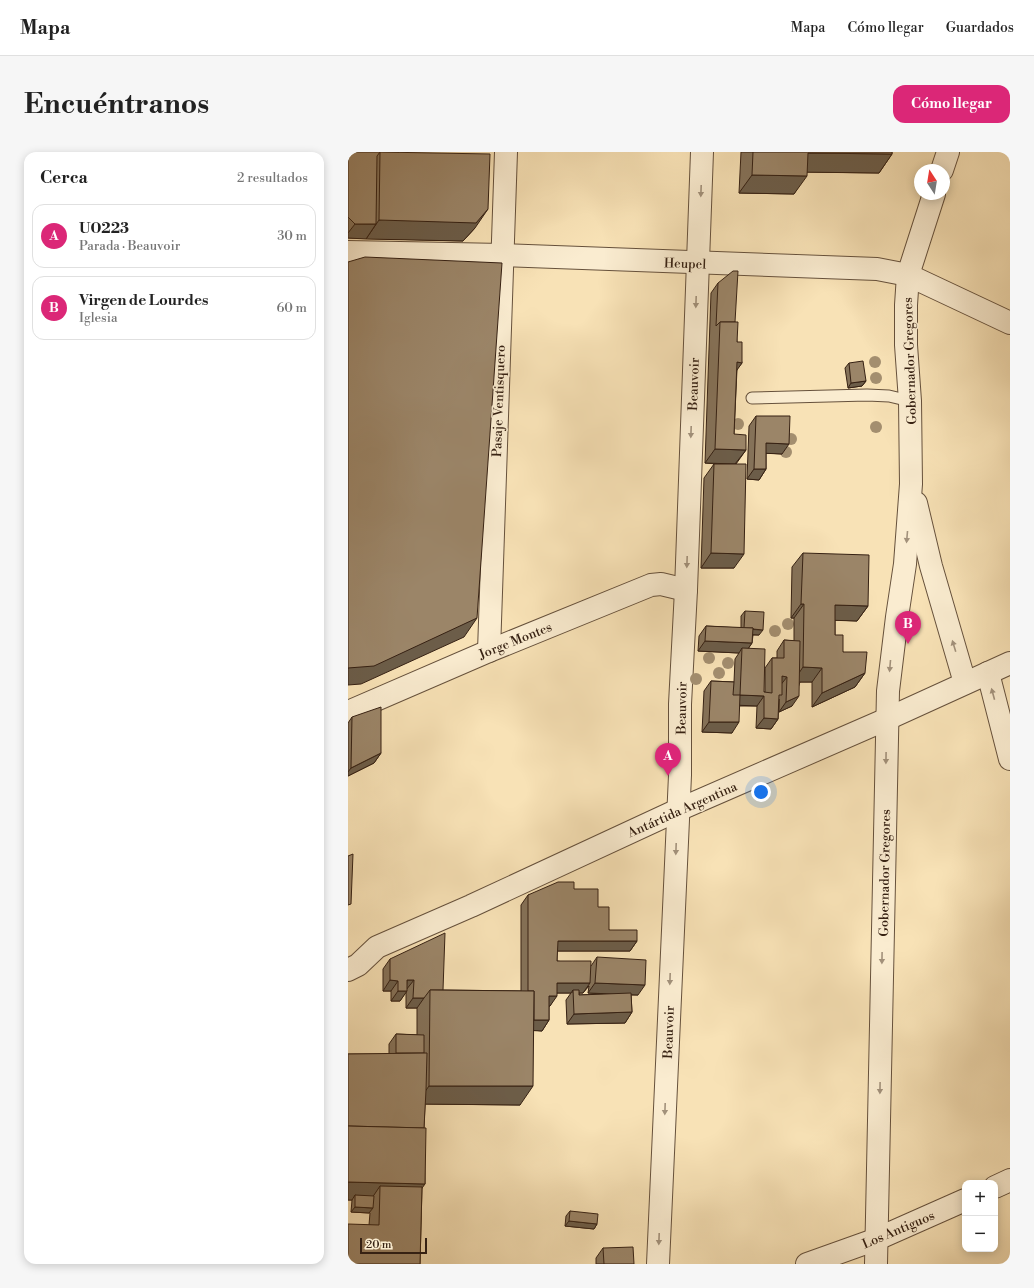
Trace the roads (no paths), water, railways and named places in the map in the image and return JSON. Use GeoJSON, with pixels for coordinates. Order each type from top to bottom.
{"type":"FeatureCollection","features":[{"type":"Feature","properties":{"kind":"street","name":"Pasaje Ventisquero"},"geometry":{"type":"LineString","coordinates":[[489,651],[506,152]]}},
{"type":"Feature","properties":{"kind":"street","name":"Beauvoir"},"geometry":{"type":"LineString","coordinates":[[658,1264],[680,775],[680,704],[686,590],[702,152]]}},
{"type":"Feature","properties":{"kind":"street"},"geometry":{"type":"LineString","coordinates":[[944,164],[948,152]]}},
{"type":"Feature","properties":{"kind":"street","name":"Gobernador Gregores"},"geometry":{"type":"LineString","coordinates":[[876,1264],[886,719],[891,660],[905,564],[911,484],[910,401],[906,346],[906,305],[908,275],[932,200]]}},
{"type":"Feature","properties":{"kind":"street","name":"Heupel"},"geometry":{"type":"LineString","coordinates":[[348,252],[503,255],[877,269],[908,275],[1010,323]]}},
{"type":"Feature","properties":{"kind":"street","name":"Gobernador Gregores"},"geometry":{"type":"LineString","coordinates":[[911,484],[931,566],[965,683]]}},
{"type":"Feature","properties":{"kind":"street","name":"Jorge Montes"},"geometry":{"type":"LineString","coordinates":[[348,712],[489,651],[651,585],[661,584],[686,590]]}},
{"type":"Feature","properties":{"kind":"street","name":"Antártida Argentina"},"geometry":{"type":"LineString","coordinates":[[348,970],[358,965],[377,947],[471,906],[678,810],[1010,663]]}},
{"type":"Feature","properties":{"kind":"street"},"geometry":{"type":"LineString","coordinates":[[988,673],[1010,759]]}},
{"type":"Feature","properties":{"kind":"street","name":"Antártida Argentina"},"geometry":{"type":"LineString","coordinates":[[348,952],[356,948],[377,947]]}},
{"type":"Feature","properties":{"kind":"street"},"geometry":{"type":"LineString","coordinates":[[998,1186],[1010,1180]]}},
{"type":"Feature","properties":{"kind":"street","name":"Los Antiguos"},"geometry":{"type":"LineString","coordinates":[[807,1264],[877,1240],[962,1201]]}},
{"type":"Feature","properties":{"kind":"lane"},"geometry":{"type":"LineString","coordinates":[[752,398],[867,395],[889,396],[910,401]]}},
{"type":"Feature","properties":{"kind":"place","name":"Virgen de Lourdes"},"geometry":{"type":"Point","coordinates":[908,644]}},
{"type":"Feature","properties":{"kind":"place","name":"U0223"},"geometry":{"type":"Point","coordinates":[668,776]}}]}
